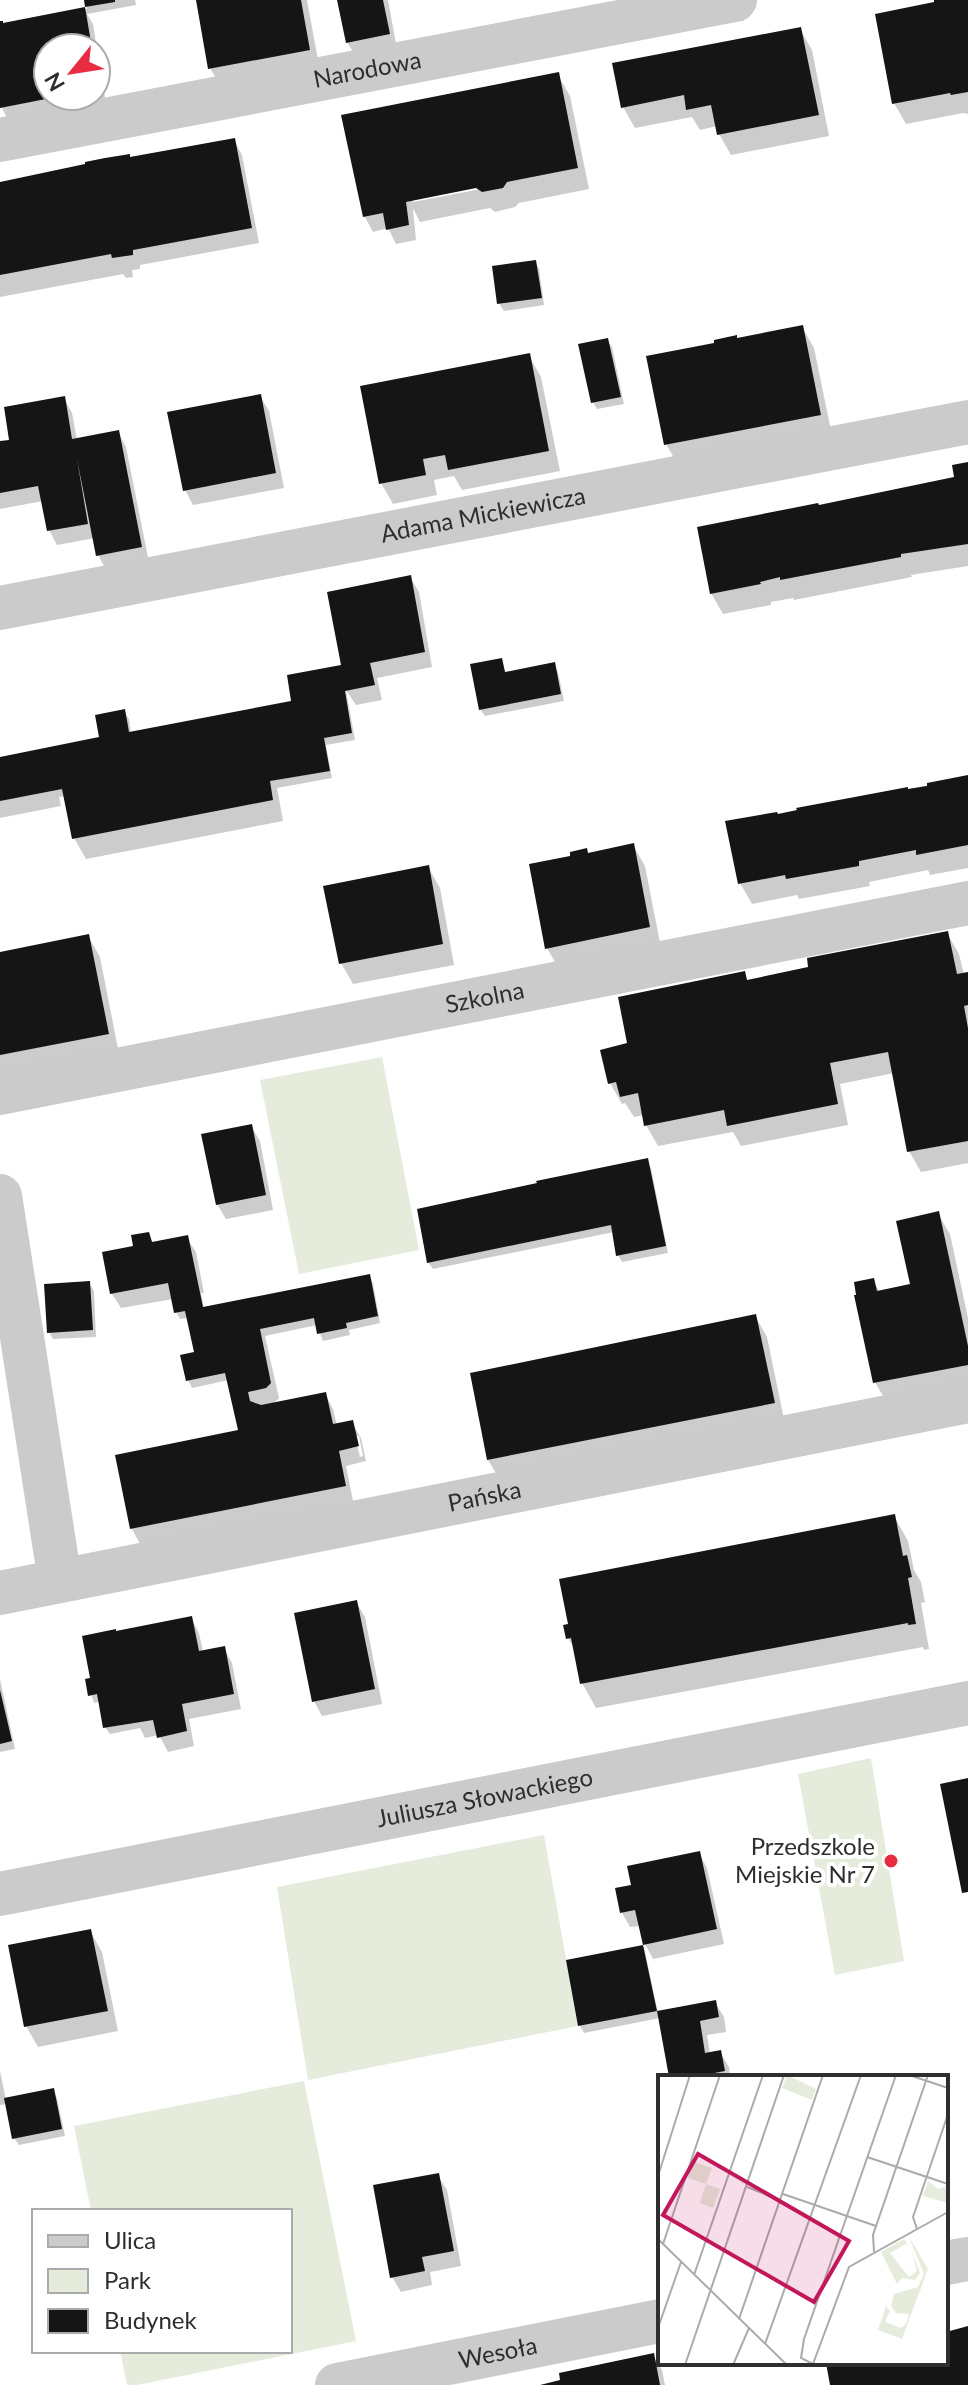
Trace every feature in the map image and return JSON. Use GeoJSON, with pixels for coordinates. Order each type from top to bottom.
{"type":"FeatureCollection","features":[{"type":"Feature","properties":{"kind":"street","name":"Narodowa"},"geometry":{"type":"LineString","coordinates":[[0,140],[735,0]]}},
{"type":"Feature","properties":{"kind":"street","name":"Adama Mickiewicza"},"geometry":{"type":"LineString","coordinates":[[0,608],[968,422]]}},
{"type":"Feature","properties":{"kind":"street","name":"Szkolna"},"geometry":{"type":"LineString","coordinates":[[0,1093],[968,903]]}},
{"type":"Feature","properties":{"kind":"street"},"geometry":{"type":"LineString","coordinates":[[0,1196],[60,1581]]}},
{"type":"Feature","properties":{"kind":"street","name":"Pańska"},"geometry":{"type":"LineString","coordinates":[[0,1593],[968,1401]]}},
{"type":"Feature","properties":{"kind":"street","name":"Juliusza Słowackiego"},"geometry":{"type":"LineString","coordinates":[[0,1894],[968,1703]]}},
{"type":"Feature","properties":{"kind":"street"},"geometry":{"type":"LineString","coordinates":[[948,2263],[968,2259]]}},
{"type":"Feature","properties":{"kind":"street","name":"Wesoła"},"geometry":{"type":"LineString","coordinates":[[337,2385],[658,2321]]}},
{"type":"Feature","properties":{"kind":"green space"},"geometry":{"type":"Polygon","coordinates":[[[382,1057],[419,1250],[299,1274],[260,1080],[382,1057]]]}},
{"type":"Feature","properties":{"kind":"green space"},"geometry":{"type":"Polygon","coordinates":[[[871,1758],[904,1961],[835,1975],[798,1774],[871,1758]]]}},
{"type":"Feature","properties":{"kind":"green space"},"geometry":{"type":"Polygon","coordinates":[[[544,1835],[578,2026],[308,2080],[277,1887],[544,1835]]]}},
{"type":"Feature","properties":{"kind":"green space"},"geometry":{"type":"Polygon","coordinates":[[[304,2081],[356,2341],[127,2385],[120,2353],[292,2353],[292,2209],[91,2209],[74,2126],[304,2081]]]}},
{"type":"Feature","properties":{"kind":"building"},"geometry":{"type":"Polygon","coordinates":[[[84,0],[115,0],[115,2],[85,7],[84,0]]]}},
{"type":"Feature","properties":{"kind":"building"},"geometry":{"type":"Polygon","coordinates":[[[196,0],[301,0],[310,50],[208,69],[196,0]]]}},
{"type":"Feature","properties":{"kind":"building"},"geometry":{"type":"Polygon","coordinates":[[[337,0],[383,0],[390,34],[346,43],[337,0]]]}},
{"type":"Feature","properties":{"kind":"building"},"geometry":{"type":"Polygon","coordinates":[[[934,0],[968,0],[968,92],[892,104],[875,14],[934,0]]]}},
{"type":"Feature","properties":{"kind":"building"},"geometry":{"type":"Polygon","coordinates":[[[85,7],[89,32],[32,32],[32,102],[0,108],[0,21],[3,23],[85,7]]]}},
{"type":"Feature","properties":{"kind":"building"},"geometry":{"type":"Polygon","coordinates":[[[801,27],[819,115],[717,135],[711,105],[686,110],[684,95],[621,108],[612,63],[801,27]]]}},
{"type":"Feature","properties":{"kind":"building"},"geometry":{"type":"Polygon","coordinates":[[[559,72],[578,168],[507,182],[503,188],[482,192],[476,188],[406,202],[409,225],[386,230],[383,213],[363,217],[341,115],[559,72]]]}},
{"type":"Feature","properties":{"kind":"building"},"geometry":{"type":"Polygon","coordinates":[[[235,138],[252,228],[133,250],[133,255],[112,258],[111,254],[0,275],[0,182],[105,158],[130,154],[130,157],[235,138]]]}},
{"type":"Feature","properties":{"kind":"building"},"geometry":{"type":"Polygon","coordinates":[[[536,260],[542,298],[497,304],[492,266],[536,260]]]}},
{"type":"Feature","properties":{"kind":"building"},"geometry":{"type":"Polygon","coordinates":[[[803,325],[821,415],[664,445],[646,356],[714,343],[714,340],[737,335],[737,338],[803,325]]]}},
{"type":"Feature","properties":{"kind":"building"},"geometry":{"type":"Polygon","coordinates":[[[608,338],[621,397],[591,403],[578,344],[608,338]]]}},
{"type":"Feature","properties":{"kind":"building"},"geometry":{"type":"Polygon","coordinates":[[[530,353],[549,451],[448,470],[445,455],[423,459],[426,475],[379,484],[360,386],[530,353]]]}},
{"type":"Feature","properties":{"kind":"building"},"geometry":{"type":"Polygon","coordinates":[[[261,394],[276,473],[183,491],[167,412],[261,394]]]}},
{"type":"Feature","properties":{"kind":"building"},"geometry":{"type":"Polygon","coordinates":[[[65,396],[72,439],[119,430],[142,547],[96,556],[77,459],[88,524],[47,531],[38,486],[0,493],[0,441],[9,440],[4,407],[65,396]]]}},
{"type":"Feature","properties":{"kind":"building"},"geometry":{"type":"Polygon","coordinates":[[[968,462],[968,544],[901,554],[901,557],[780,580],[780,577],[710,594],[697,527],[954,477],[952,465],[968,462]]]}},
{"type":"Feature","properties":{"kind":"building"},"geometry":{"type":"Polygon","coordinates":[[[411,575],[425,652],[370,663],[375,685],[345,691],[352,733],[324,738],[330,771],[270,781],[273,800],[72,839],[62,789],[0,801],[0,757],[99,737],[95,715],[125,709],[129,732],[291,701],[287,675],[341,665],[327,592],[411,575]]]}},
{"type":"Feature","properties":{"kind":"building"},"geometry":{"type":"Polygon","coordinates":[[[502,658],[505,672],[555,662],[561,694],[479,710],[470,664],[502,658]]]}},
{"type":"Feature","properties":{"kind":"building"},"geometry":{"type":"Polygon","coordinates":[[[968,775],[968,845],[916,855],[916,850],[859,861],[859,866],[738,884],[725,821],[927,786],[927,783],[968,775]]]}},
{"type":"Feature","properties":{"kind":"building"},"geometry":{"type":"Polygon","coordinates":[[[634,843],[650,927],[545,949],[529,864],[570,856],[570,852],[587,848],[588,853],[634,843]]]}},
{"type":"Feature","properties":{"kind":"building"},"geometry":{"type":"Polygon","coordinates":[[[429,865],[443,944],[339,964],[323,886],[429,865]]]}},
{"type":"Feature","properties":{"kind":"building"},"geometry":{"type":"Polygon","coordinates":[[[948,931],[957,974],[968,972],[968,1005],[964,1006],[968,1028],[968,1141],[907,1152],[888,1052],[830,1063],[838,1104],[727,1126],[724,1110],[644,1126],[638,1093],[620,1097],[616,1082],[608,1084],[600,1050],[627,1043],[618,997],[745,971],[747,980],[808,967],[807,958],[948,931]]]}},
{"type":"Feature","properties":{"kind":"building"},"geometry":{"type":"Polygon","coordinates":[[[89,934],[109,1034],[0,1055],[0,952],[89,934]]]}},
{"type":"Feature","properties":{"kind":"building"},"geometry":{"type":"Polygon","coordinates":[[[252,1124],[266,1195],[216,1205],[201,1134],[252,1124]]]}},
{"type":"Feature","properties":{"kind":"building"},"geometry":{"type":"Polygon","coordinates":[[[648,1158],[666,1246],[616,1256],[611,1225],[427,1263],[417,1209],[648,1158]]]}},
{"type":"Feature","properties":{"kind":"building"},"geometry":{"type":"Polygon","coordinates":[[[939,1211],[968,1346],[968,1365],[873,1383],[854,1295],[854,1282],[874,1278],[877,1291],[910,1284],[896,1221],[939,1211]]]}},
{"type":"Feature","properties":{"kind":"building"},"geometry":{"type":"Polygon","coordinates":[[[149,1232],[152,1242],[188,1235],[203,1307],[370,1274],[378,1316],[346,1323],[347,1328],[317,1334],[314,1318],[260,1329],[271,1383],[266,1388],[248,1392],[250,1401],[261,1405],[326,1392],[333,1424],[353,1420],[359,1446],[339,1451],[346,1486],[130,1529],[115,1455],[238,1430],[225,1373],[186,1381],[180,1355],[194,1352],[185,1311],[174,1313],[168,1283],[110,1294],[102,1252],[133,1246],[131,1235],[149,1232]]]}},
{"type":"Feature","properties":{"kind":"building"},"geometry":{"type":"Polygon","coordinates":[[[90,1281],[93,1330],[47,1333],[44,1284],[90,1281]]]}},
{"type":"Feature","properties":{"kind":"building"},"geometry":{"type":"Polygon","coordinates":[[[756,1314],[775,1403],[487,1460],[470,1373],[756,1314]]]}},
{"type":"Feature","properties":{"kind":"building"},"geometry":{"type":"Polygon","coordinates":[[[895,1514],[903,1556],[907,1555],[912,1577],[908,1578],[916,1624],[580,1684],[571,1638],[566,1639],[563,1625],[568,1624],[559,1579],[895,1514]]]}},
{"type":"Feature","properties":{"kind":"building"},"geometry":{"type":"Polygon","coordinates":[[[357,1600],[375,1689],[312,1702],[294,1613],[357,1600]]]}},
{"type":"Feature","properties":{"kind":"building"},"geometry":{"type":"Polygon","coordinates":[[[192,1616],[199,1651],[225,1646],[234,1694],[182,1704],[187,1731],[157,1738],[153,1720],[103,1728],[97,1694],[88,1696],[85,1679],[90,1678],[82,1636],[192,1616]]]}},
{"type":"Feature","properties":{"kind":"building"},"geometry":{"type":"Polygon","coordinates":[[[0,1690],[12,1741],[0,1744],[0,1690]]]}},
{"type":"Feature","properties":{"kind":"building"},"geometry":{"type":"Polygon","coordinates":[[[968,1778],[968,1892],[962,1893],[940,1784],[968,1778]]]}},
{"type":"Feature","properties":{"kind":"building"},"geometry":{"type":"Polygon","coordinates":[[[700,1851],[717,1929],[643,1945],[635,1910],[620,1913],[615,1888],[631,1885],[627,1866],[700,1851]]]}},
{"type":"Feature","properties":{"kind":"building"},"geometry":{"type":"Polygon","coordinates":[[[91,1929],[108,2011],[24,2027],[8,1945],[91,1929]]]}},
{"type":"Feature","properties":{"kind":"building"},"geometry":{"type":"Polygon","coordinates":[[[643,1945],[657,2011],[578,2026],[566,1960],[643,1945]]]}},
{"type":"Feature","properties":{"kind":"building"},"geometry":{"type":"Polygon","coordinates":[[[716,2000],[719,2017],[700,2021],[705,2053],[721,2050],[725,2071],[709,2075],[669,2075],[657,2011],[716,2000]]]}},
{"type":"Feature","properties":{"kind":"building"},"geometry":{"type":"Polygon","coordinates":[[[54,2088],[62,2129],[12,2139],[4,2098],[54,2088]]]}},
{"type":"Feature","properties":{"kind":"building"},"geometry":{"type":"Polygon","coordinates":[[[439,2173],[454,2251],[422,2257],[425,2271],[390,2278],[373,2185],[439,2173]]]}},
{"type":"Feature","properties":{"kind":"building"},"geometry":{"type":"Polygon","coordinates":[[[968,2326],[968,2385],[830,2385],[826,2365],[948,2365],[948,2331],[968,2326]]]}},
{"type":"Feature","properties":{"kind":"building"},"geometry":{"type":"Polygon","coordinates":[[[654,2353],[660,2385],[540,2385],[560,2380],[559,2373],[654,2353]]]}},
{"type":"Feature","properties":{"kind":"place","name":"Przedszkole Miejskie Nr 7"},"geometry":{"type":"Point","coordinates":[891,1861]}}]}
